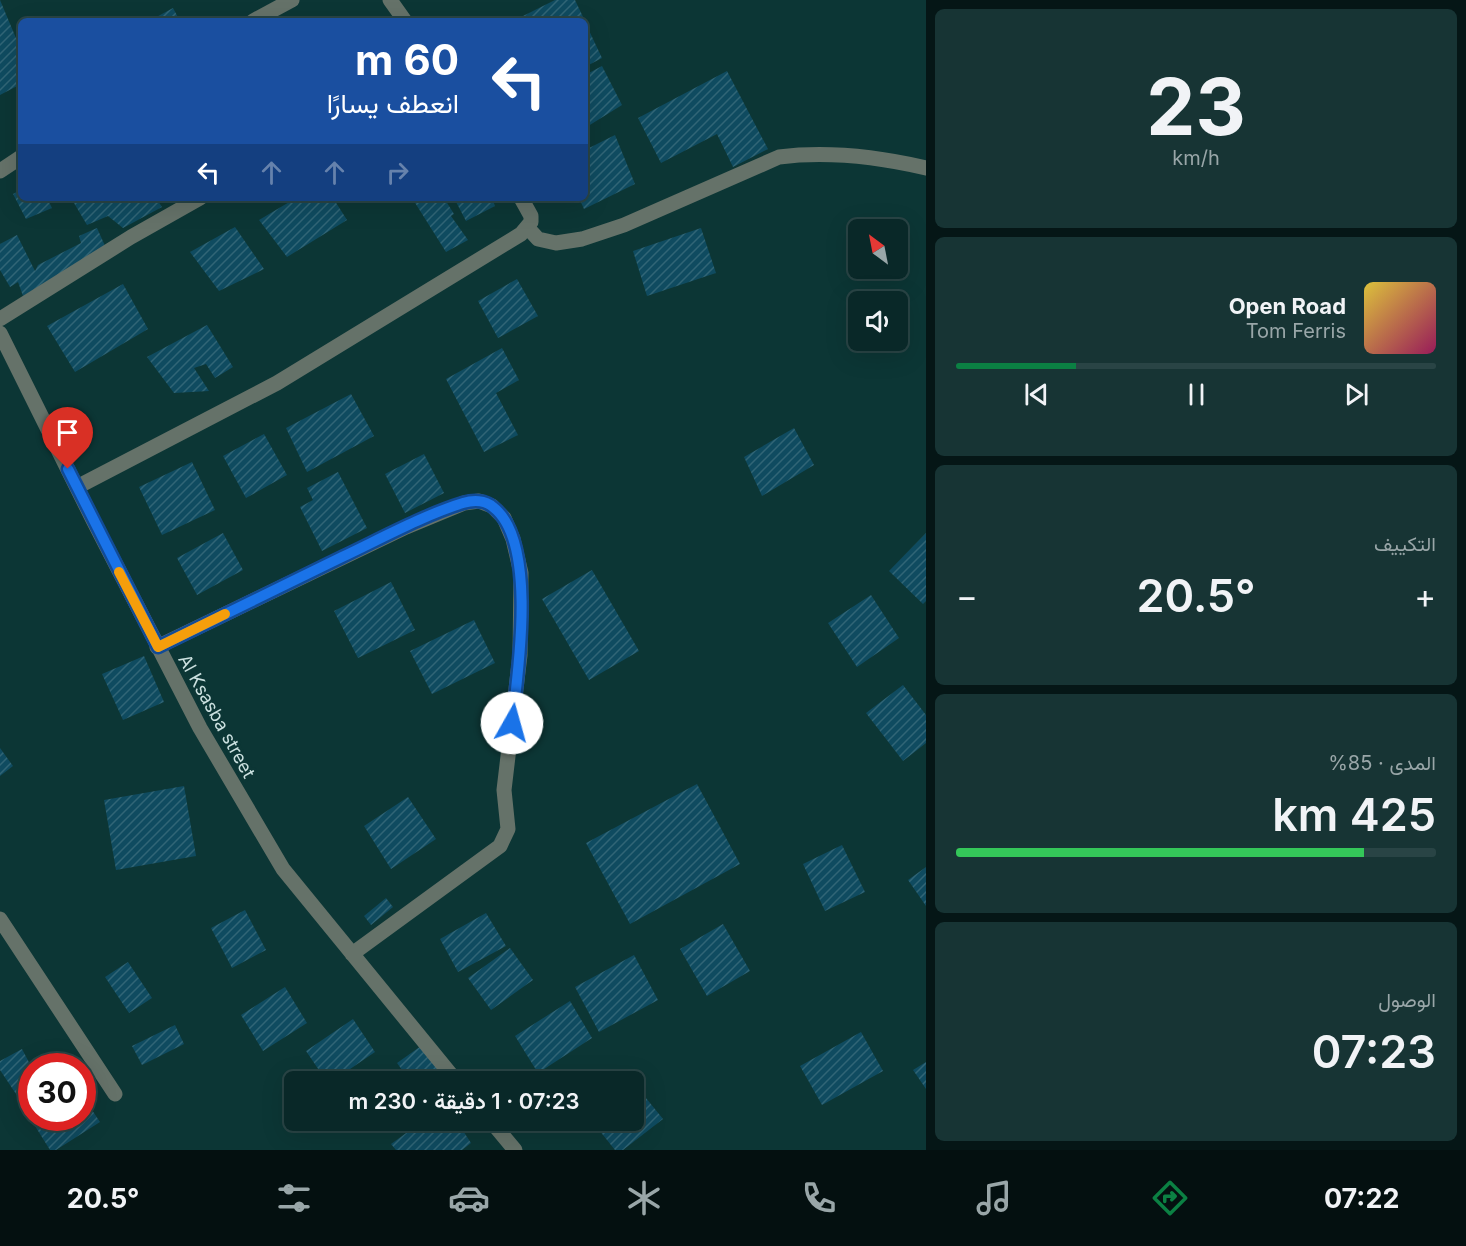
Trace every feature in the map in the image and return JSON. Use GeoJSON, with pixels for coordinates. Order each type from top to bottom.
{"type":"FeatureCollection","features":[{"type":"Feature","properties":{"kind":"street"},"geometry":{"type":"LineString","coordinates":[[259,18],[292,0]]}},
{"type":"Feature","properties":{"kind":"street"},"geometry":{"type":"LineString","coordinates":[[390,0],[403,18]]}},
{"type":"Feature","properties":{"kind":"street"},"geometry":{"type":"LineString","coordinates":[[528,228],[538,239],[556,243],[582,239],[624,225],[779,157],[801,154],[864,157],[926,168]]}},
{"type":"Feature","properties":{"kind":"street"},"geometry":{"type":"LineString","coordinates":[[0,171],[18,159]]}},
{"type":"Feature","properties":{"kind":"street"},"geometry":{"type":"LineString","coordinates":[[0,319],[131,237],[195,201]]}},
{"type":"Feature","properties":{"kind":"street"},"geometry":{"type":"LineString","coordinates":[[77,487],[277,383],[502,247],[528,228],[531,222],[531,216],[523,201]]}},
{"type":"Feature","properties":{"kind":"street","name":"Al Ksasba street"},"geometry":{"type":"LineString","coordinates":[[0,333],[200,728],[283,869],[448,1071]]}},
{"type":"Feature","properties":{"kind":"street"},"geometry":{"type":"LineString","coordinates":[[158,647],[406,527],[464,503],[479,501],[492,506],[504,518],[513,539],[521,573],[520,655],[504,790],[508,829],[500,846],[352,954]]}},
{"type":"Feature","properties":{"kind":"street"},"geometry":{"type":"LineString","coordinates":[[0,919],[115,1094]]}},
{"type":"Feature","properties":{"kind":"street"},"geometry":{"type":"LineString","coordinates":[[499,1131],[515,1150]]}},
{"type":"Feature","properties":{"kind":"building"},"geometry":{"type":"Polygon","coordinates":[[[0,0],[18,43],[18,86],[0,95],[0,0]]]}},
{"type":"Feature","properties":{"kind":"building"},"geometry":{"type":"Polygon","coordinates":[[[555,0],[575,0],[584,18],[519,18],[555,0]]]}},
{"type":"Feature","properties":{"kind":"building"},"geometry":{"type":"Polygon","coordinates":[[[173,8],[178,18],[155,18],[173,8]]]}},
{"type":"Feature","properties":{"kind":"building"},"geometry":{"type":"Polygon","coordinates":[[[588,28],[602,58],[588,65],[588,28]]]}},
{"type":"Feature","properties":{"kind":"building"},"geometry":{"type":"Polygon","coordinates":[[[602,66],[622,105],[588,126],[588,73],[602,66]]]}},
{"type":"Feature","properties":{"kind":"building"},"geometry":{"type":"Polygon","coordinates":[[[727,71],[768,149],[733,167],[717,134],[661,163],[638,118],[727,71]]]}},
{"type":"Feature","properties":{"kind":"building"},"geometry":{"type":"Polygon","coordinates":[[[615,135],[635,184],[584,209],[580,201],[588,201],[588,148],[615,135]]]}},
{"type":"Feature","properties":{"kind":"building"},"geometry":{"type":"Polygon","coordinates":[[[18,192],[18,201],[48,201],[52,208],[26,219],[13,194],[18,192]]]}},
{"type":"Feature","properties":{"kind":"building"},"geometry":{"type":"Polygon","coordinates":[[[73,201],[158,201],[162,207],[123,228],[108,216],[87,225],[73,201]]]}},
{"type":"Feature","properties":{"kind":"building"},"geometry":{"type":"Polygon","coordinates":[[[291,201],[335,201],[347,220],[287,257],[259,220],[291,201]]]}},
{"type":"Feature","properties":{"kind":"building"},"geometry":{"type":"Polygon","coordinates":[[[414,201],[446,201],[454,214],[451,216],[468,240],[446,252],[414,201]]]}},
{"type":"Feature","properties":{"kind":"building"},"geometry":{"type":"Polygon","coordinates":[[[456,201],[493,201],[495,206],[466,221],[456,201]]]}},
{"type":"Feature","properties":{"kind":"building"},"geometry":{"type":"Polygon","coordinates":[[[235,227],[264,269],[219,291],[190,252],[235,227]]]}},
{"type":"Feature","properties":{"kind":"building"},"geometry":{"type":"Polygon","coordinates":[[[97,228],[106,248],[23,296],[18,282],[10,287],[0,270],[0,244],[17,235],[35,271],[38,265],[81,243],[79,236],[97,228]]]}},
{"type":"Feature","properties":{"kind":"building"},"geometry":{"type":"Polygon","coordinates":[[[701,228],[716,273],[647,296],[633,251],[701,228]]]}},
{"type":"Feature","properties":{"kind":"building"},"geometry":{"type":"Polygon","coordinates":[[[517,279],[538,316],[498,338],[478,301],[517,279]]]}},
{"type":"Feature","properties":{"kind":"building"},"geometry":{"type":"Polygon","coordinates":[[[123,284],[148,329],[75,372],[47,326],[123,284]]]}},
{"type":"Feature","properties":{"kind":"building"},"geometry":{"type":"Polygon","coordinates":[[[207,325],[233,367],[215,378],[206,364],[194,368],[209,391],[174,393],[147,357],[207,325]]]}},
{"type":"Feature","properties":{"kind":"building"},"geometry":{"type":"Polygon","coordinates":[[[502,348],[519,380],[496,393],[518,435],[484,452],[446,379],[502,348]]]}},
{"type":"Feature","properties":{"kind":"building"},"geometry":{"type":"Polygon","coordinates":[[[351,394],[374,436],[307,472],[286,428],[351,394]]]}},
{"type":"Feature","properties":{"kind":"building"},"geometry":{"type":"Polygon","coordinates":[[[794,428],[814,465],[762,496],[744,457],[794,428]]]}},
{"type":"Feature","properties":{"kind":"building"},"geometry":{"type":"Polygon","coordinates":[[[264,434],[287,475],[246,498],[223,456],[264,434]]]}},
{"type":"Feature","properties":{"kind":"building"},"geometry":{"type":"Polygon","coordinates":[[[424,454],[444,493],[405,513],[385,474],[424,454]]]}},
{"type":"Feature","properties":{"kind":"building"},"geometry":{"type":"Polygon","coordinates":[[[192,462],[215,510],[162,535],[139,487],[192,462]]]}},
{"type":"Feature","properties":{"kind":"building"},"geometry":{"type":"Polygon","coordinates":[[[338,472],[367,528],[322,551],[300,507],[313,500],[307,488],[338,472]]]}},
{"type":"Feature","properties":{"kind":"building"},"geometry":{"type":"Polygon","coordinates":[[[223,533],[243,570],[197,595],[177,558],[223,533]]]}},
{"type":"Feature","properties":{"kind":"building"},"geometry":{"type":"Polygon","coordinates":[[[926,533],[926,601],[923,604],[889,571],[926,533]]]}},
{"type":"Feature","properties":{"kind":"building"},"geometry":{"type":"Polygon","coordinates":[[[592,570],[639,651],[589,680],[542,599],[592,570]]]}},
{"type":"Feature","properties":{"kind":"building"},"geometry":{"type":"Polygon","coordinates":[[[391,582],[415,630],[358,658],[334,611],[391,582]]]}},
{"type":"Feature","properties":{"kind":"building"},"geometry":{"type":"Polygon","coordinates":[[[871,595],[899,638],[857,667],[828,623],[871,595]]]}},
{"type":"Feature","properties":{"kind":"building"},"geometry":{"type":"Polygon","coordinates":[[[474,620],[495,663],[432,694],[410,651],[474,620]]]}},
{"type":"Feature","properties":{"kind":"building"},"geometry":{"type":"Polygon","coordinates":[[[144,656],[164,702],[123,720],[102,674],[144,656]]]}},
{"type":"Feature","properties":{"kind":"building"},"geometry":{"type":"Polygon","coordinates":[[[903,685],[926,715],[926,743],[903,761],[866,713],[903,685]]]}},
{"type":"Feature","properties":{"kind":"building"},"geometry":{"type":"Polygon","coordinates":[[[0,748],[13,766],[0,776],[0,748]]]}},
{"type":"Feature","properties":{"kind":"building"},"geometry":{"type":"Polygon","coordinates":[[[697,784],[740,864],[630,924],[586,843],[697,784]]]}},
{"type":"Feature","properties":{"kind":"building"},"geometry":{"type":"Polygon","coordinates":[[[184,786],[196,856],[116,870],[104,800],[184,786]]]}},
{"type":"Feature","properties":{"kind":"building"},"geometry":{"type":"Polygon","coordinates":[[[408,797],[436,839],[391,869],[364,826],[408,797]]]}},
{"type":"Feature","properties":{"kind":"building"},"geometry":{"type":"Polygon","coordinates":[[[842,845],[865,892],[825,911],[803,864],[842,845]]]}},
{"type":"Feature","properties":{"kind":"building"},"geometry":{"type":"Polygon","coordinates":[[[926,867],[926,906],[908,880],[926,867]]]}},
{"type":"Feature","properties":{"kind":"building"},"geometry":{"type":"Polygon","coordinates":[[[386,898],[393,907],[371,925],[364,916],[386,898]]]}},
{"type":"Feature","properties":{"kind":"building"},"geometry":{"type":"Polygon","coordinates":[[[245,910],[266,950],[232,968],[211,928],[245,910]]]}},
{"type":"Feature","properties":{"kind":"building"},"geometry":{"type":"Polygon","coordinates":[[[486,913],[506,946],[458,972],[440,939],[486,913]]]}},
{"type":"Feature","properties":{"kind":"building"},"geometry":{"type":"Polygon","coordinates":[[[723,924],[750,971],[707,996],[680,949],[723,924]]]}},
{"type":"Feature","properties":{"kind":"building"},"geometry":{"type":"Polygon","coordinates":[[[510,948],[533,980],[491,1010],[468,978],[510,948]]]}},
{"type":"Feature","properties":{"kind":"building"},"geometry":{"type":"Polygon","coordinates":[[[634,955],[658,1000],[599,1032],[575,987],[634,955]]]}},
{"type":"Feature","properties":{"kind":"building"},"geometry":{"type":"Polygon","coordinates":[[[128,962],[152,998],[129,1013],[105,977],[128,962]]]}},
{"type":"Feature","properties":{"kind":"building"},"geometry":{"type":"Polygon","coordinates":[[[285,987],[307,1023],[263,1051],[241,1015],[285,987]]]}},
{"type":"Feature","properties":{"kind":"building"},"geometry":{"type":"Polygon","coordinates":[[[570,1001],[592,1038],[541,1071],[537,1071],[515,1036],[570,1001]]]}},
{"type":"Feature","properties":{"kind":"building"},"geometry":{"type":"Polygon","coordinates":[[[353,1019],[375,1052],[347,1071],[320,1071],[306,1051],[353,1019]]]}},
{"type":"Feature","properties":{"kind":"building"},"geometry":{"type":"Polygon","coordinates":[[[175,1025],[184,1044],[142,1065],[132,1046],[175,1025]]]}},
{"type":"Feature","properties":{"kind":"building"},"geometry":{"type":"Polygon","coordinates":[[[861,1032],[883,1071],[822,1105],[800,1066],[861,1032]]]}},
{"type":"Feature","properties":{"kind":"building"},"geometry":{"type":"Polygon","coordinates":[[[421,1046],[440,1071],[403,1071],[397,1063],[421,1046]]]}},
{"type":"Feature","properties":{"kind":"building"},"geometry":{"type":"Polygon","coordinates":[[[22,1049],[24,1053],[18,1053],[18,1097],[0,1070],[0,1061],[22,1049]]]}},
{"type":"Feature","properties":{"kind":"building"},"geometry":{"type":"Polygon","coordinates":[[[926,1062],[926,1089],[913,1070],[926,1062]]]}},
{"type":"Feature","properties":{"kind":"building"},"geometry":{"type":"Polygon","coordinates":[[[644,1096],[663,1119],[623,1150],[615,1150],[600,1131],[644,1131],[644,1096]]]}},
{"type":"Feature","properties":{"kind":"building"},"geometry":{"type":"Polygon","coordinates":[[[38,1131],[86,1131],[56,1150],[50,1150],[38,1131]]]}},
{"type":"Feature","properties":{"kind":"building"},"geometry":{"type":"Polygon","coordinates":[[[409,1131],[463,1131],[471,1143],[462,1150],[396,1150],[391,1144],[409,1131]]]}},
{"type":"Feature","properties":{"kind":"slow traffic"},"geometry":{"type":"LineString","coordinates":[[119,572],[158,647],[225,614]]}},
{"type":"Feature","properties":{"kind":"route"},"geometry":{"type":"LineString","coordinates":[[68,469],[158,647],[406,527],[464,503],[479,501],[492,506],[504,518],[513,539],[521,573],[520,655],[512,723]]}}]}
